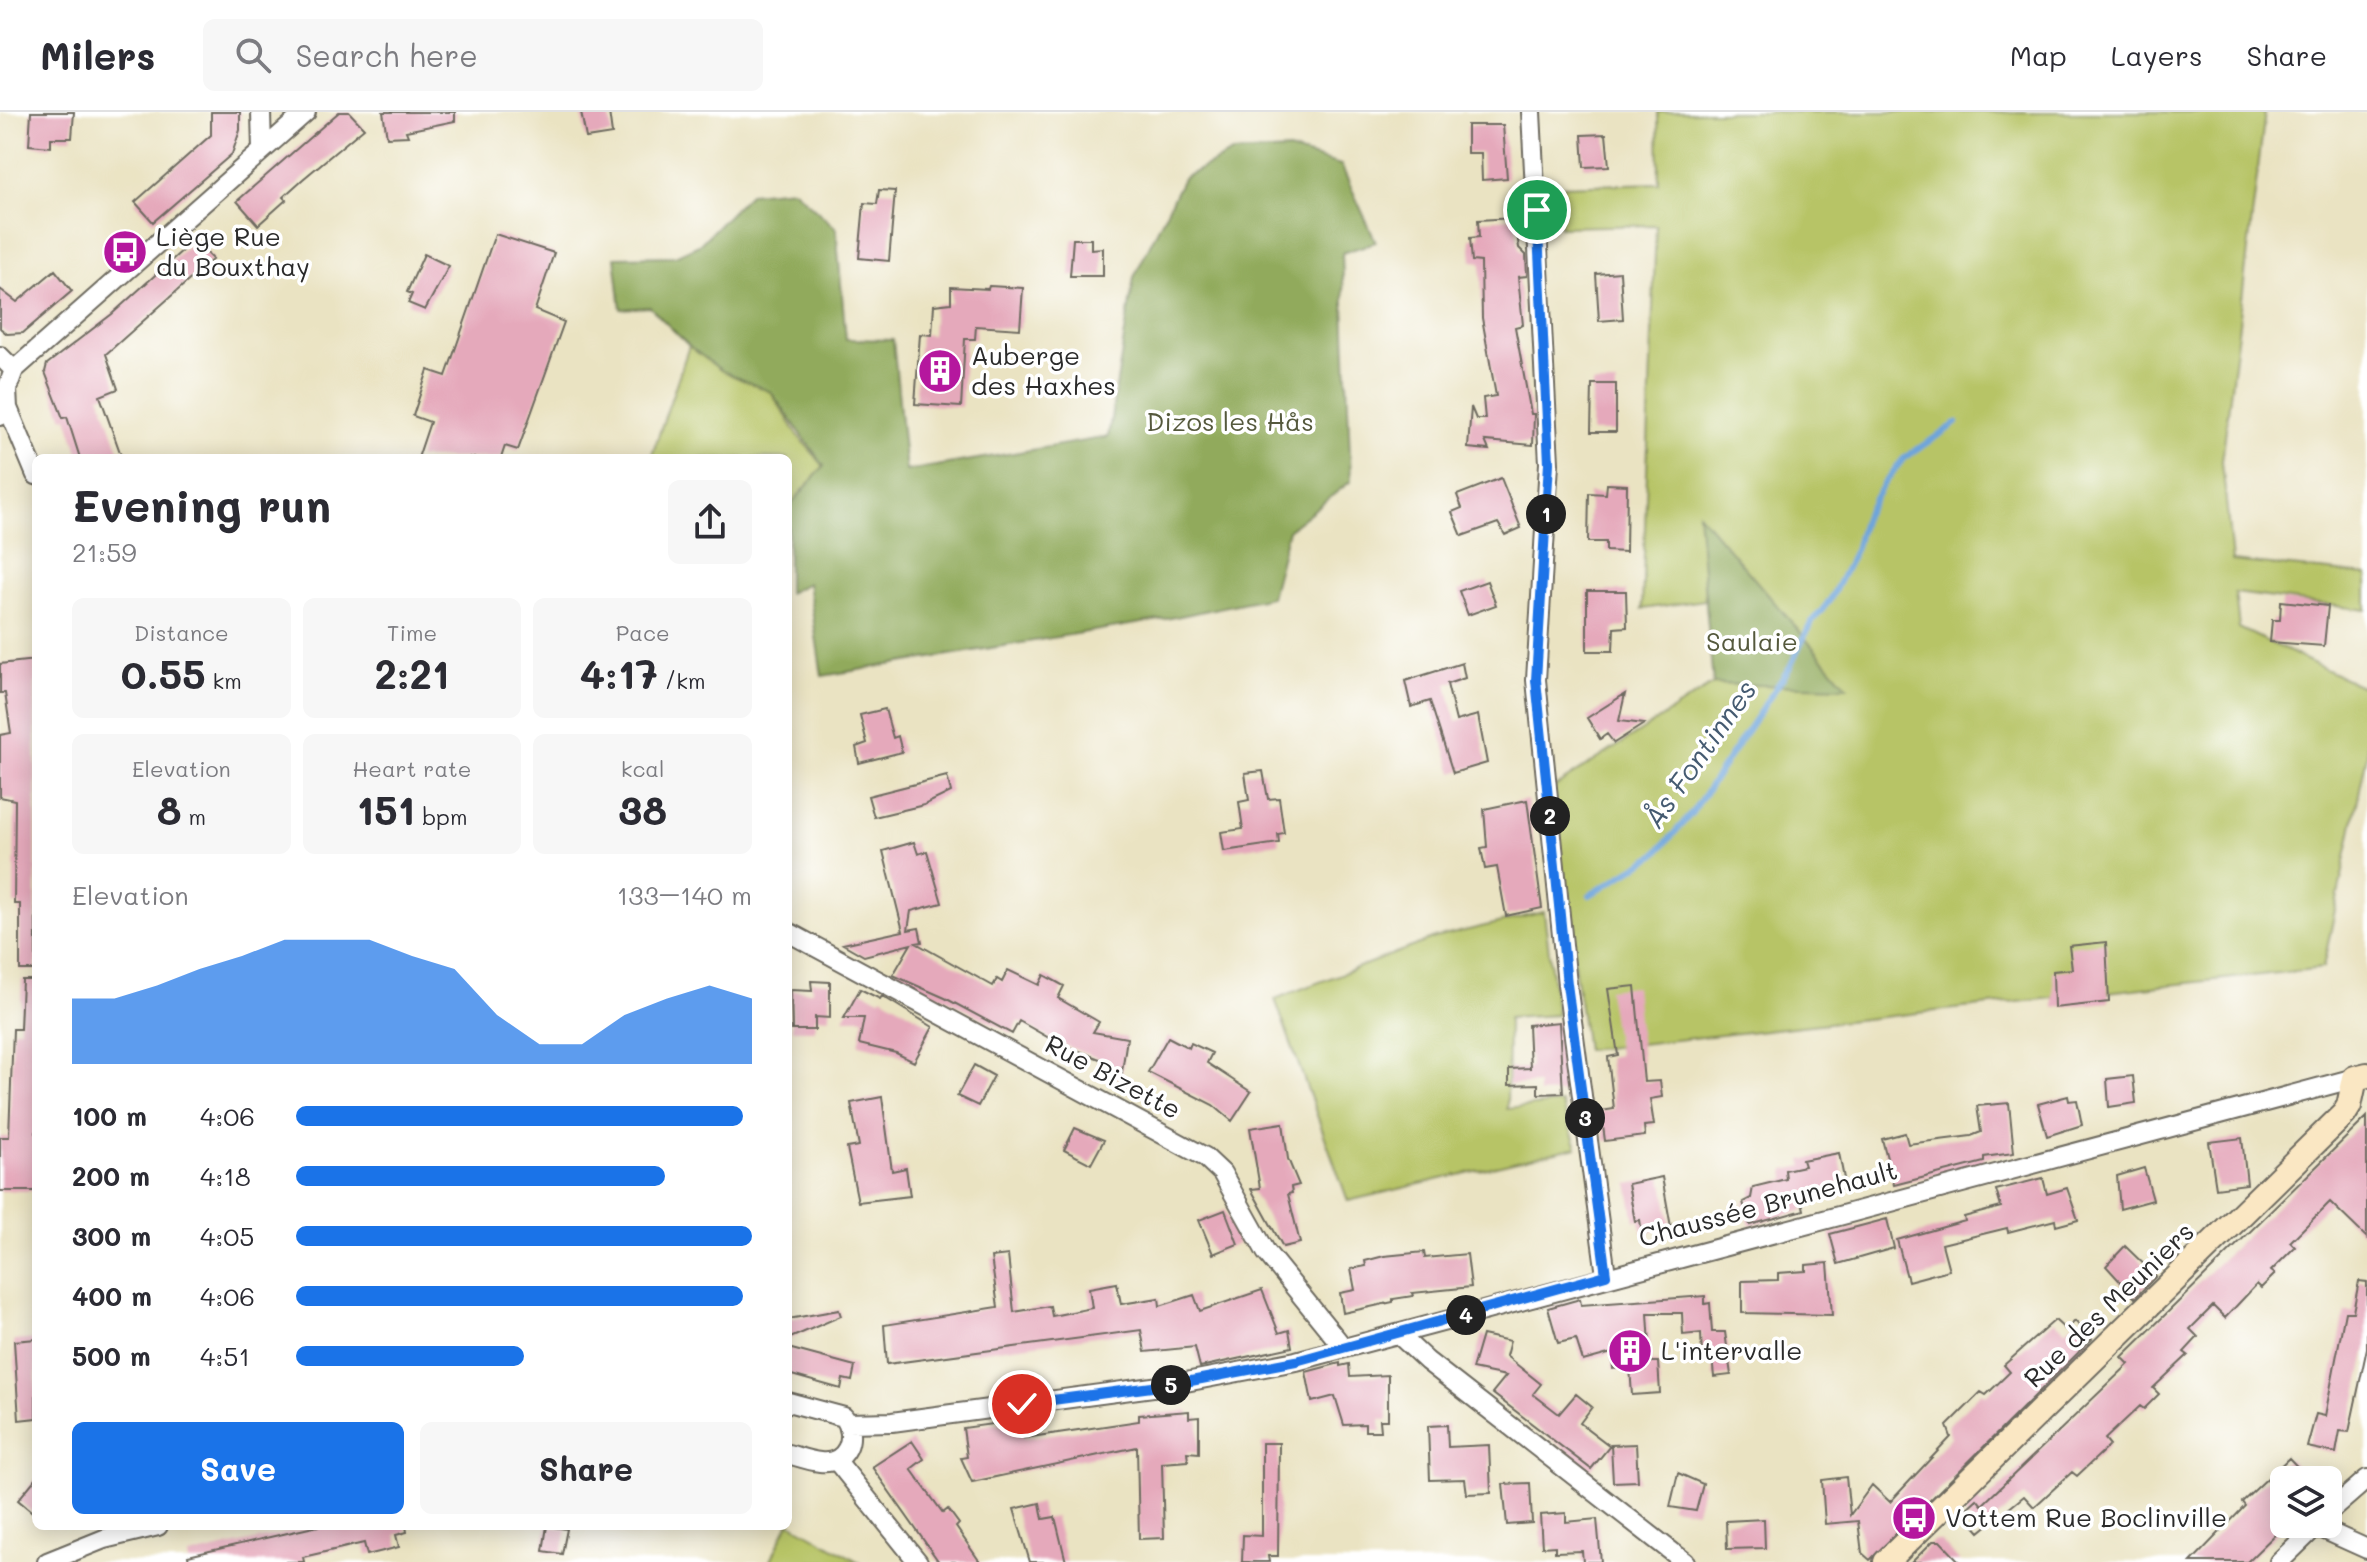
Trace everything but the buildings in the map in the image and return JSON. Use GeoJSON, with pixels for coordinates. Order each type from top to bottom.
{"type":"FeatureCollection","features":[{"type":"Feature","properties":{"kind":"street"},"geometry":{"type":"LineString","coordinates":[[261,112],[262,151]]}},
{"type":"Feature","properties":{"kind":"street"},"geometry":{"type":"LineString","coordinates":[[32,467],[4,412],[7,389],[14,370],[306,112]]}},
{"type":"Feature","properties":{"kind":"street"},"geometry":{"type":"LineString","coordinates":[[1531,112],[1549,463],[1536,680],[1567,984],[1606,1275]]}},
{"type":"Feature","properties":{"kind":"street"},"geometry":{"type":"LineString","coordinates":[[0,356],[14,370]]}},
{"type":"Feature","properties":{"kind":"street","name":"Rue Bizette"},"geometry":{"type":"LineString","coordinates":[[792,934],[1205,1157],[1222,1173],[1266,1252],[1343,1347]]}},
{"type":"Feature","properties":{"kind":"street","name":"Chaussée Brunehault"},"geometry":{"type":"LineString","coordinates":[[792,1403],[838,1414],[848,1423],[892,1422],[1175,1384],[1296,1361],[1606,1275],[2361,1076]]}},
{"type":"Feature","properties":{"kind":"street","name":"Rue des Meuniers"},"geometry":{"type":"LineString","coordinates":[[1886,1562],[2344,1114],[2361,1076]]}},
{"type":"Feature","properties":{"kind":"street"},"geometry":{"type":"LineString","coordinates":[[1398,1334],[1427,1361],[1685,1562]]}},
{"type":"Feature","properties":{"kind":"street"},"geometry":{"type":"LineString","coordinates":[[792,1455],[823,1463],[836,1460],[850,1444],[848,1423]]}},
{"type":"Feature","properties":{"kind":"street"},"geometry":{"type":"LineString","coordinates":[[836,1460],[918,1562]]}},
{"type":"Feature","properties":{"kind":"street"},"geometry":{"type":"LineString","coordinates":[[2342,1502],[2367,1479]]}},
{"type":"Feature","properties":{"kind":"street"},"geometry":{"type":"LineString","coordinates":[[47,1562],[104,1532]]}},
{"type":"Feature","properties":{"kind":"street"},"geometry":{"type":"LineString","coordinates":[[2342,1534],[2367,1549]]}},
{"type":"Feature","properties":{"kind":"street"},"geometry":{"type":"LineString","coordinates":[[2279,1562],[2304,1538]]}},
{"type":"Feature","properties":{"kind":"green space"},"geometry":{"type":"Polygon","coordinates":[[[1658,112],[2265,112],[2222,461],[2232,561],[2367,575],[2367,610],[2235,593],[2239,628],[2367,689],[2367,755],[2323,968],[1586,1050],[1550,790],[1713,684],[1757,685],[1699,514],[1705,600],[1642,609],[1656,225],[1560,227],[1558,186],[1659,183],[1658,112]]]}},
{"type":"Feature","properties":{"kind":"green space","name":"Dizos les Hås"},"geometry":{"type":"Polygon","coordinates":[[[1289,150],[1341,165],[1376,242],[1342,253],[1351,481],[1288,530],[1271,597],[1166,619],[822,676],[808,583],[792,591],[792,503],[824,466],[771,392],[722,371],[689,346],[650,307],[621,309],[615,257],[675,256],[699,245],[750,193],[793,189],[836,228],[846,339],[893,340],[906,471],[1108,437],[1134,277],[1183,178],[1232,153],[1289,150]]]}},
{"type":"Feature","properties":{"kind":"green space"},"geometry":{"type":"Polygon","coordinates":[[[689,346],[722,371],[771,392],[799,437],[824,466],[792,503],[792,454],[652,454],[689,346]]]}},
{"type":"Feature","properties":{"kind":"green space","name":"Saulaie"},"geometry":{"type":"Polygon","coordinates":[[[1698,513],[1847,687],[1713,684],[1698,513]]]}},
{"type":"Feature","properties":{"kind":"green space"},"geometry":{"type":"Polygon","coordinates":[[[1544,912],[1557,1015],[1508,1018],[1507,1109],[1561,1103],[1577,1147],[1348,1201],[1275,999],[1435,938],[1544,912]]]}},
{"type":"Feature","properties":{"kind":"green space"},"geometry":{"type":"Polygon","coordinates":[[[792,1524],[859,1562],[770,1562],[785,1530],[792,1530],[792,1524]]]}},
{"type":"Feature","properties":{"kind":"waterway","name":"Ås Fontinnes"},"geometry":{"type":"LineString","coordinates":[[1590,895],[1655,855],[1691,814],[1790,667],[1810,625],[1830,600],[1855,550],[1864,517],[1883,485],[1904,458],[1957,423]]}},
{"type":"Feature","properties":{"kind":"place","name":"Liège Rue du Bouxthay"},"geometry":{"type":"Point","coordinates":[125,252]}},
{"type":"Feature","properties":{"kind":"place","name":"Auberge des Haxhes"},"geometry":{"type":"Point","coordinates":[940,371]}},
{"type":"Feature","properties":{"kind":"place","name":"L'intervalle"},"geometry":{"type":"Point","coordinates":[1630,1351]}},
{"type":"Feature","properties":{"kind":"place","name":"Vottem Rue Boclinville"},"geometry":{"type":"Point","coordinates":[1914,1518]}},
{"type":"Feature","properties":{"kind":"route"},"geometry":{"type":"LineString","coordinates":[[1022,1404],[1175,1384],[1296,1361],[1421,1329],[1606,1275],[1567,984],[1536,680],[1549,463],[1537,210]]}}]}
